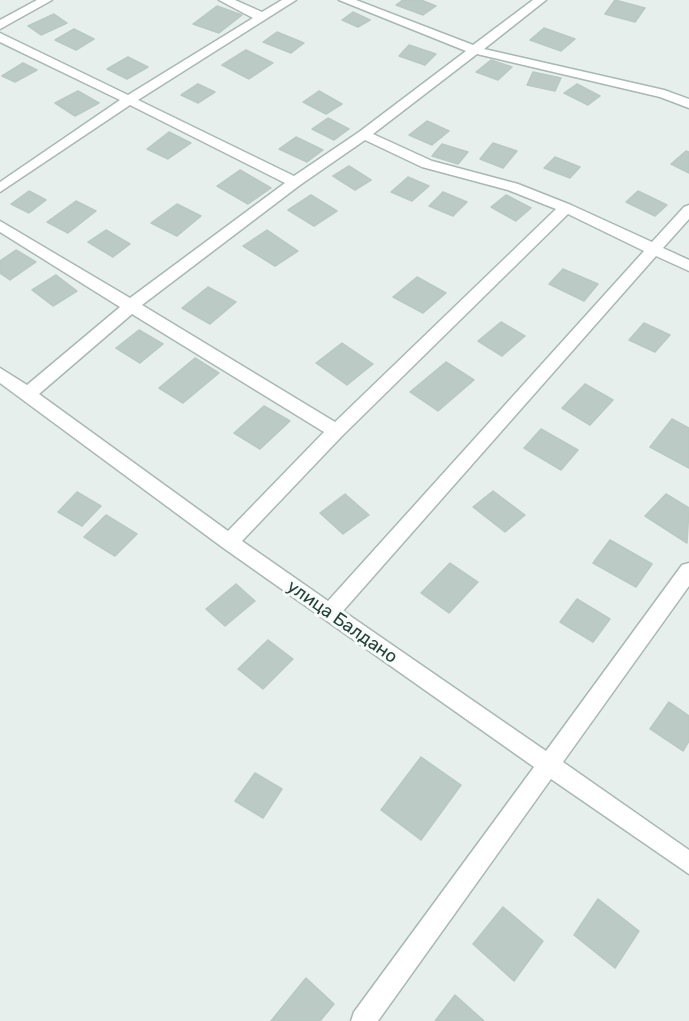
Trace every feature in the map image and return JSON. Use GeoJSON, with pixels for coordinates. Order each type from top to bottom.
{"type":"FeatureCollection","features":[{"type":"Feature","properties":{"kind":"street"},"geometry":{"type":"LineString","coordinates":[[0,25],[46,0]]}},
{"type":"Feature","properties":{"kind":"street"},"geometry":{"type":"LineString","coordinates":[[225,0],[262,17]]}},
{"type":"Feature","properties":{"kind":"street"},"geometry":{"type":"LineString","coordinates":[[0,188],[129,100],[290,0]]}},
{"type":"Feature","properties":{"kind":"street"},"geometry":{"type":"LineString","coordinates":[[345,0],[474,50],[664,94],[689,104]]}},
{"type":"Feature","properties":{"kind":"street"},"geometry":{"type":"LineString","coordinates":[[28,394],[132,306],[295,182],[364,135],[540,0]]}},
{"type":"Feature","properties":{"kind":"street"},"geometry":{"type":"LineString","coordinates":[[0,37],[295,182]]}},
{"type":"Feature","properties":{"kind":"street"},"geometry":{"type":"LineString","coordinates":[[364,135],[427,164],[513,187],[566,208],[689,266]]}},
{"type":"Feature","properties":{"kind":"street"},"geometry":{"type":"LineString","coordinates":[[229,542],[336,431],[566,208]]}},
{"type":"Feature","properties":{"kind":"street"},"geometry":{"type":"LineString","coordinates":[[329,612],[689,210]]}},
{"type":"Feature","properties":{"kind":"street"},"geometry":{"type":"LineString","coordinates":[[0,226],[336,431]]}},
{"type":"Feature","properties":{"kind":"street","name":"улица Балдано"},"geometry":{"type":"LineString","coordinates":[[0,374],[229,542],[689,863]]}},
{"type":"Feature","properties":{"kind":"street"},"geometry":{"type":"LineString","coordinates":[[363,1021],[689,571]]}},
{"type":"Feature","properties":{"kind":"building"},"geometry":{"type":"Polygon","coordinates":[[[403,0],[421,0],[436,6],[423,15],[396,5],[403,0]]]}},
{"type":"Feature","properties":{"kind":"building"},"geometry":{"type":"Polygon","coordinates":[[[615,0],[645,8],[635,22],[605,14],[615,0]]]}},
{"type":"Feature","properties":{"kind":"building"},"geometry":{"type":"Polygon","coordinates":[[[217,6],[242,15],[219,33],[193,24],[217,6]]]}},
{"type":"Feature","properties":{"kind":"building"},"geometry":{"type":"Polygon","coordinates":[[[353,12],[370,20],[358,27],[342,20],[353,12]]]}},
{"type":"Feature","properties":{"kind":"building"},"geometry":{"type":"Polygon","coordinates":[[[54,14],[67,23],[41,35],[28,26],[54,14]]]}},
{"type":"Feature","properties":{"kind":"building"},"geometry":{"type":"Polygon","coordinates":[[[544,28],[575,39],[561,51],[530,40],[544,28]]]}},
{"type":"Feature","properties":{"kind":"building"},"geometry":{"type":"Polygon","coordinates":[[[74,29],[94,39],[76,50],[55,40],[74,29]]]}},
{"type":"Feature","properties":{"kind":"building"},"geometry":{"type":"Polygon","coordinates":[[[277,32],[304,43],[291,53],[263,42],[277,32]]]}},
{"type":"Feature","properties":{"kind":"building"},"geometry":{"type":"Polygon","coordinates":[[[409,45],[436,54],[425,65],[399,56],[409,45]]]}},
{"type":"Feature","properties":{"kind":"building"},"geometry":{"type":"Polygon","coordinates":[[[246,50],[273,63],[249,79],[222,65],[246,50]]]}},
{"type":"Feature","properties":{"kind":"building"},"geometry":{"type":"Polygon","coordinates":[[[128,57],[148,67],[127,79],[107,69],[128,57]]]}},
{"type":"Feature","properties":{"kind":"building"},"geometry":{"type":"Polygon","coordinates":[[[491,60],[512,67],[498,80],[476,72],[491,60]]]}},
{"type":"Feature","properties":{"kind":"building"},"geometry":{"type":"Polygon","coordinates":[[[23,63],[37,70],[15,82],[2,76],[23,63]]]}},
{"type":"Feature","properties":{"kind":"building"},"geometry":{"type":"Polygon","coordinates":[[[533,72],[561,78],[555,91],[527,85],[533,72]]]}},
{"type":"Feature","properties":{"kind":"building"},"geometry":{"type":"Polygon","coordinates":[[[198,84],[215,92],[198,103],[181,95],[198,84]]]}},
{"type":"Feature","properties":{"kind":"building"},"geometry":{"type":"Polygon","coordinates":[[[577,84],[600,96],[588,105],[564,93],[577,84]]]}},
{"type":"Feature","properties":{"kind":"building"},"geometry":{"type":"Polygon","coordinates":[[[78,91],[99,103],[75,116],[55,103],[78,91]]]}},
{"type":"Feature","properties":{"kind":"building"},"geometry":{"type":"Polygon","coordinates":[[[319,91],[342,104],[326,114],[303,102],[319,91]]]}},
{"type":"Feature","properties":{"kind":"building"},"geometry":{"type":"Polygon","coordinates":[[[328,118],[349,129],[334,140],[312,129],[328,118]]]}},
{"type":"Feature","properties":{"kind":"building"},"geometry":{"type":"Polygon","coordinates":[[[427,121],[449,131],[432,145],[409,135],[427,121]]]}},
{"type":"Feature","properties":{"kind":"building"},"geometry":{"type":"Polygon","coordinates":[[[169,132],[191,143],[168,159],[147,149],[169,132]]]}},
{"type":"Feature","properties":{"kind":"building"},"geometry":{"type":"Polygon","coordinates":[[[296,137],[323,150],[307,162],[279,149],[296,137]]]}},
{"type":"Feature","properties":{"kind":"building"},"geometry":{"type":"Polygon","coordinates":[[[493,143],[517,151],[503,168],[480,159],[493,143]]]}},
{"type":"Feature","properties":{"kind":"building"},"geometry":{"type":"Polygon","coordinates":[[[442,144],[468,152],[458,164],[432,156],[442,144]]]}},
{"type":"Feature","properties":{"kind":"building"},"geometry":{"type":"Polygon","coordinates":[[[686,151],[689,152],[689,173],[671,164],[686,151]]]}},
{"type":"Feature","properties":{"kind":"building"},"geometry":{"type":"Polygon","coordinates":[[[555,157],[580,167],[570,178],[544,168],[555,157]]]}},
{"type":"Feature","properties":{"kind":"building"},"geometry":{"type":"Polygon","coordinates":[[[349,166],[371,180],[355,190],[333,176],[349,166]]]}},
{"type":"Feature","properties":{"kind":"building"},"geometry":{"type":"Polygon","coordinates":[[[240,170],[271,188],[248,204],[217,186],[240,170]]]}},
{"type":"Feature","properties":{"kind":"building"},"geometry":{"type":"Polygon","coordinates":[[[408,177],[429,186],[412,201],[391,192],[408,177]]]}},
{"type":"Feature","properties":{"kind":"building"},"geometry":{"type":"Polygon","coordinates":[[[29,191],[46,200],[29,213],[11,204],[29,191]]]}},
{"type":"Feature","properties":{"kind":"building"},"geometry":{"type":"Polygon","coordinates":[[[638,191],[667,205],[655,216],[626,202],[638,191]]]}},
{"type":"Feature","properties":{"kind":"building"},"geometry":{"type":"Polygon","coordinates":[[[443,192],[467,202],[453,216],[429,206],[443,192]]]}},
{"type":"Feature","properties":{"kind":"building"},"geometry":{"type":"Polygon","coordinates":[[[311,195],[337,211],[314,226],[288,210],[311,195]]]}},
{"type":"Feature","properties":{"kind":"building"},"geometry":{"type":"Polygon","coordinates":[[[506,195],[531,208],[516,221],[491,207],[506,195]]]}},
{"type":"Feature","properties":{"kind":"building"},"geometry":{"type":"Polygon","coordinates":[[[76,201],[96,211],[68,233],[47,222],[76,201]]]}},
{"type":"Feature","properties":{"kind":"building"},"geometry":{"type":"Polygon","coordinates":[[[177,204],[201,216],[177,236],[151,223],[177,204]]]}},
{"type":"Feature","properties":{"kind":"building"},"geometry":{"type":"Polygon","coordinates":[[[106,230],[130,244],[113,257],[88,242],[106,230]]]}},
{"type":"Feature","properties":{"kind":"building"},"geometry":{"type":"Polygon","coordinates":[[[267,230],[298,251],[275,266],[243,246],[267,230]]]}},
{"type":"Feature","properties":{"kind":"building"},"geometry":{"type":"Polygon","coordinates":[[[16,250],[36,262],[10,280],[0,273],[0,261],[16,250]]]}},
{"type":"Feature","properties":{"kind":"building"},"geometry":{"type":"Polygon","coordinates":[[[563,269],[598,284],[584,301],[549,284],[563,269]]]}},
{"type":"Feature","properties":{"kind":"building"},"geometry":{"type":"Polygon","coordinates":[[[56,275],[77,291],[53,306],[32,290],[56,275]]]}},
{"type":"Feature","properties":{"kind":"building"},"geometry":{"type":"Polygon","coordinates":[[[417,277],[446,293],[423,313],[393,297],[417,277]]]}},
{"type":"Feature","properties":{"kind":"building"},"geometry":{"type":"Polygon","coordinates":[[[208,287],[236,302],[210,324],[182,308],[208,287]]]}},
{"type":"Feature","properties":{"kind":"building"},"geometry":{"type":"Polygon","coordinates":[[[501,322],[525,336],[502,356],[478,341],[501,322]]]}},
{"type":"Feature","properties":{"kind":"building"},"geometry":{"type":"Polygon","coordinates":[[[644,323],[670,335],[655,352],[629,340],[644,323]]]}},
{"type":"Feature","properties":{"kind":"building"},"geometry":{"type":"Polygon","coordinates":[[[139,330],[163,344],[140,363],[116,348],[139,330]]]}},
{"type":"Feature","properties":{"kind":"building"},"geometry":{"type":"Polygon","coordinates":[[[342,343],[373,364],[347,385],[316,363],[342,343]]]}},
{"type":"Feature","properties":{"kind":"building"},"geometry":{"type":"Polygon","coordinates":[[[195,358],[219,373],[183,403],[159,388],[195,358]]]}},
{"type":"Feature","properties":{"kind":"building"},"geometry":{"type":"Polygon","coordinates":[[[446,362],[474,380],[438,411],[410,392],[446,362]]]}},
{"type":"Feature","properties":{"kind":"building"},"geometry":{"type":"Polygon","coordinates":[[[585,384],[613,400],[590,425],[562,408],[585,384]]]}},
{"type":"Feature","properties":{"kind":"building"},"geometry":{"type":"Polygon","coordinates":[[[264,406],[290,421],[260,449],[234,433],[264,406]]]}},
{"type":"Feature","properties":{"kind":"building"},"geometry":{"type":"Polygon","coordinates":[[[672,419],[689,428],[689,468],[650,447],[672,419]]]}},
{"type":"Feature","properties":{"kind":"building"},"geometry":{"type":"Polygon","coordinates":[[[541,429],[578,450],[561,470],[524,448],[541,429]]]}},
{"type":"Feature","properties":{"kind":"building"},"geometry":{"type":"Polygon","coordinates":[[[493,491],[525,515],[505,532],[473,507],[493,491]]]}},
{"type":"Feature","properties":{"kind":"building"},"geometry":{"type":"Polygon","coordinates":[[[77,492],[101,506],[82,526],[58,512],[77,492]]]}},
{"type":"Feature","properties":{"kind":"building"},"geometry":{"type":"Polygon","coordinates":[[[345,494],[369,515],[343,534],[320,513],[345,494]]]}},
{"type":"Feature","properties":{"kind":"building"},"geometry":{"type":"Polygon","coordinates":[[[666,494],[689,508],[687,543],[645,516],[666,494]]]}},
{"type":"Feature","properties":{"kind":"building"},"geometry":{"type":"Polygon","coordinates":[[[106,515],[137,534],[115,556],[84,537],[106,515]]]}},
{"type":"Feature","properties":{"kind":"building"},"geometry":{"type":"Polygon","coordinates":[[[610,540],[652,564],[636,587],[593,563],[610,540]]]}},
{"type":"Feature","properties":{"kind":"building"},"geometry":{"type":"Polygon","coordinates":[[[450,563],[478,582],[449,613],[421,593],[450,563]]]}},
{"type":"Feature","properties":{"kind":"building"},"geometry":{"type":"Polygon","coordinates":[[[236,584],[255,601],[225,626],[206,609],[236,584]]]}},
{"type":"Feature","properties":{"kind":"building"},"geometry":{"type":"Polygon","coordinates":[[[577,599],[610,619],[593,642],[560,622],[577,599]]]}},
{"type":"Feature","properties":{"kind":"building"},"geometry":{"type":"Polygon","coordinates":[[[268,640],[293,659],[263,689],[238,669],[268,640]]]}},
{"type":"Feature","properties":{"kind":"building"},"geometry":{"type":"Polygon","coordinates":[[[669,702],[689,716],[689,741],[683,751],[650,729],[669,702]]]}},
{"type":"Feature","properties":{"kind":"building"},"geometry":{"type":"Polygon","coordinates":[[[421,757],[461,785],[421,840],[381,810],[421,757]]]}},
{"type":"Feature","properties":{"kind":"building"},"geometry":{"type":"Polygon","coordinates":[[[255,773],[282,789],[263,818],[235,801],[255,773]]]}},
{"type":"Feature","properties":{"kind":"building"},"geometry":{"type":"Polygon","coordinates":[[[598,899],[639,931],[615,968],[574,935],[598,899]]]}},
{"type":"Feature","properties":{"kind":"building"},"geometry":{"type":"Polygon","coordinates":[[[503,907],[543,941],[514,981],[473,944],[503,907]]]}},
{"type":"Feature","properties":{"kind":"building"},"geometry":{"type":"Polygon","coordinates":[[[306,978],[334,1004],[320,1021],[271,1021],[306,978]]]}},
{"type":"Feature","properties":{"kind":"building"},"geometry":{"type":"Polygon","coordinates":[[[455,995],[484,1021],[435,1021],[455,995]]]}}]}
